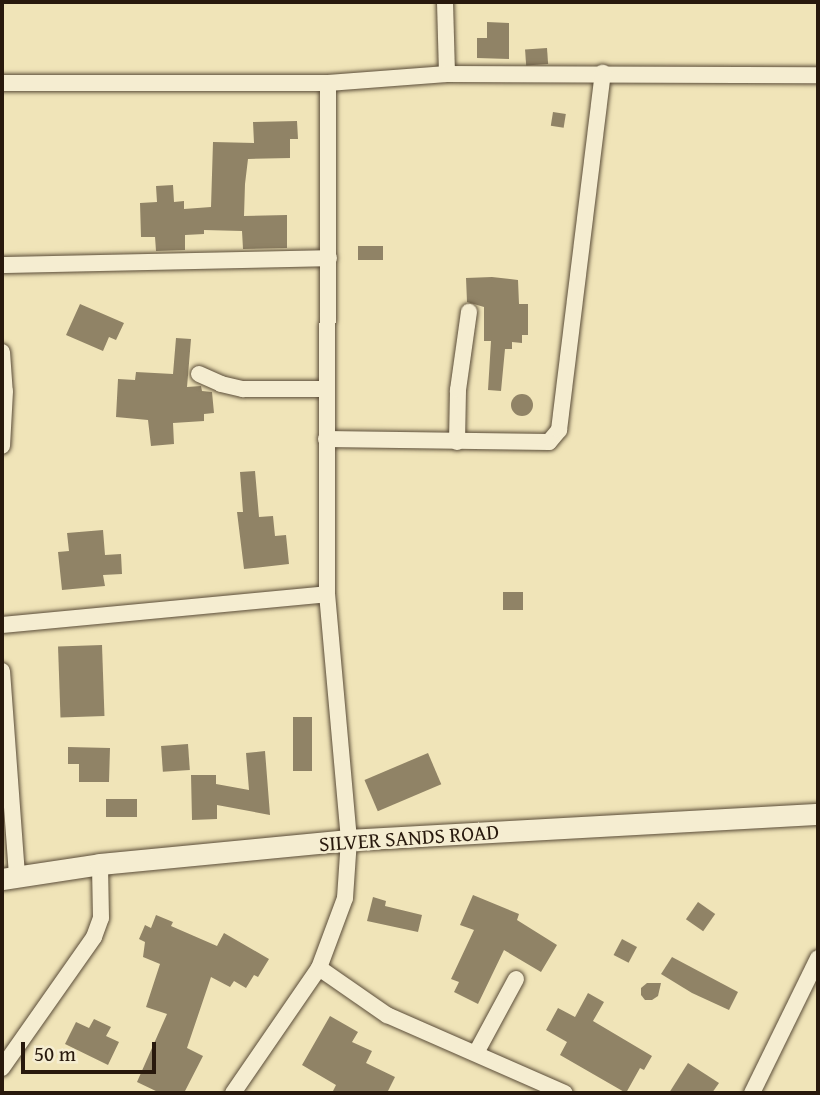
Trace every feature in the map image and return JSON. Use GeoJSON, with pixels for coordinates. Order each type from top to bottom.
{"type":"FeatureCollection","features":[{"type":"Feature","properties":{"kind":"street"},"geometry":{"type":"LineString","coordinates":[[445,2],[447,74]]}},
{"type":"Feature","properties":{"kind":"street"},"geometry":{"type":"LineString","coordinates":[[326,439],[549,442],[559,430],[603,73]]}},
{"type":"Feature","properties":{"kind":"street"},"geometry":{"type":"LineString","coordinates":[[2,83],[328,83],[447,74],[818,75]]}},
{"type":"Feature","properties":{"kind":"street"},"geometry":{"type":"LineString","coordinates":[[233,1093],[319,968],[345,898],[349,840],[327,594],[328,83]]}},
{"type":"Feature","properties":{"kind":"street"},"geometry":{"type":"LineString","coordinates":[[2,264],[329,258]]}},
{"type":"Feature","properties":{"kind":"street"},"geometry":{"type":"LineString","coordinates":[[457,442],[458,390],[469,312]]}},
{"type":"Feature","properties":{"kind":"street"},"geometry":{"type":"LineString","coordinates":[[2,352],[5,391],[2,446]]}},
{"type":"Feature","properties":{"kind":"street"},"geometry":{"type":"LineString","coordinates":[[199,374],[221,384],[243,389],[327,389]]}},
{"type":"Feature","properties":{"kind":"street"},"geometry":{"type":"LineString","coordinates":[[2,625],[327,594]]}},
{"type":"Feature","properties":{"kind":"street"},"geometry":{"type":"LineString","coordinates":[[2,671],[10,878]]}},
{"type":"Feature","properties":{"kind":"street","name":"SILVER SANDS ROAD"},"geometry":{"type":"LineString","coordinates":[[10,878],[100,864],[349,840],[818,814]]}},
{"type":"Feature","properties":{"kind":"street"},"geometry":{"type":"LineString","coordinates":[[2,1068],[94,937],[102,918],[100,864]]}},
{"type":"Feature","properties":{"kind":"street"},"geometry":{"type":"LineString","coordinates":[[752,1093],[818,958]]}},
{"type":"Feature","properties":{"kind":"street"},"geometry":{"type":"LineString","coordinates":[[319,968],[387,1015],[565,1093]]}},
{"type":"Feature","properties":{"kind":"street"},"geometry":{"type":"LineString","coordinates":[[476,1053],[516,979]]}},
{"type":"Feature","properties":{"kind":"building"},"geometry":{"type":"Polygon","coordinates":[[[487,22],[509,23],[509,59],[477,58],[477,38],[487,38],[487,22]]]}},
{"type":"Feature","properties":{"kind":"building"},"geometry":{"type":"Polygon","coordinates":[[[547,48],[548,64],[526,65],[525,50],[547,48]]]}},
{"type":"Feature","properties":{"kind":"building"},"geometry":{"type":"Polygon","coordinates":[[[553,112],[566,114],[564,128],[551,126],[553,112]]]}},
{"type":"Feature","properties":{"kind":"building"},"geometry":{"type":"Polygon","coordinates":[[[297,121],[298,139],[290,139],[290,158],[248,159],[245,184],[244,216],[287,215],[287,248],[243,249],[242,231],[204,230],[204,234],[185,235],[185,250],[156,251],[155,237],[141,237],[140,203],[157,202],[156,186],[173,185],[174,202],[184,201],[184,209],[211,207],[213,142],[254,143],[253,122],[297,121]]]}},
{"type":"Feature","properties":{"kind":"building"},"geometry":{"type":"Polygon","coordinates":[[[358,246],[383,246],[383,260],[358,260],[358,246]]]}},
{"type":"Feature","properties":{"kind":"building"},"geometry":{"type":"Polygon","coordinates":[[[466,278],[518,280],[519,304],[528,304],[528,335],[522,335],[522,343],[512,342],[512,349],[505,349],[501,391],[488,390],[491,341],[484,341],[484,307],[467,302],[466,278]]]}},
{"type":"Feature","properties":{"kind":"building"},"geometry":{"type":"Polygon","coordinates":[[[80,304],[124,323],[116,340],[109,337],[103,351],[66,335],[80,304]]]}},
{"type":"Feature","properties":{"kind":"building"},"geometry":{"type":"Polygon","coordinates":[[[176,338],[191,339],[187,387],[201,386],[202,391],[212,392],[214,413],[204,414],[204,421],[173,423],[174,444],[151,446],[148,420],[116,417],[118,379],[135,380],[136,372],[173,374],[176,338]]]}},
{"type":"Feature","properties":{"kind":"building"},"geometry":{"type":"Polygon","coordinates":[[[518,394],[526,394],[533,401],[533,409],[526,416],[518,416],[511,409],[511,401],[518,394]]]}},
{"type":"Feature","properties":{"kind":"building"},"geometry":{"type":"Polygon","coordinates":[[[255,471],[259,517],[273,516],[275,536],[286,535],[289,564],[244,569],[237,512],[243,512],[240,472],[255,471]]]}},
{"type":"Feature","properties":{"kind":"building"},"geometry":{"type":"Polygon","coordinates":[[[103,530],[105,555],[121,554],[122,574],[103,575],[105,586],[62,590],[58,552],[69,551],[67,533],[103,530]]]}},
{"type":"Feature","properties":{"kind":"building"},"geometry":{"type":"Polygon","coordinates":[[[503,592],[523,592],[523,610],[503,610],[503,592]]]}},
{"type":"Feature","properties":{"kind":"building"},"geometry":{"type":"Polygon","coordinates":[[[102,645],[104,716],[61,717],[58,647],[102,645]]]}},
{"type":"Feature","properties":{"kind":"building"},"geometry":{"type":"Polygon","coordinates":[[[293,717],[312,717],[312,771],[293,771],[293,717]]]}},
{"type":"Feature","properties":{"kind":"building"},"geometry":{"type":"Polygon","coordinates":[[[188,744],[190,770],[163,772],[161,746],[188,744]]]}},
{"type":"Feature","properties":{"kind":"building"},"geometry":{"type":"Polygon","coordinates":[[[68,747],[110,748],[109,782],[79,782],[79,764],[68,764],[68,747]]]}},
{"type":"Feature","properties":{"kind":"building"},"geometry":{"type":"Polygon","coordinates":[[[265,751],[270,815],[217,805],[217,819],[192,820],[191,775],[216,775],[216,784],[249,790],[246,753],[265,751]]]}},
{"type":"Feature","properties":{"kind":"building"},"geometry":{"type":"Polygon","coordinates":[[[428,753],[441,784],[378,811],[364,780],[428,753]]]}},
{"type":"Feature","properties":{"kind":"building"},"geometry":{"type":"Polygon","coordinates":[[[106,799],[137,799],[137,817],[106,817],[106,799]]]}},
{"type":"Feature","properties":{"kind":"building"},"geometry":{"type":"Polygon","coordinates":[[[473,895],[519,914],[517,920],[557,945],[541,972],[504,950],[478,1004],[454,992],[459,982],[451,979],[474,930],[460,925],[473,895]]]}},
{"type":"Feature","properties":{"kind":"building"},"geometry":{"type":"Polygon","coordinates":[[[373,897],[386,901],[385,906],[422,915],[418,932],[367,921],[373,897]]]}},
{"type":"Feature","properties":{"kind":"building"},"geometry":{"type":"Polygon","coordinates":[[[698,902],[715,914],[703,931],[686,919],[698,902]]]}},
{"type":"Feature","properties":{"kind":"building"},"geometry":{"type":"Polygon","coordinates":[[[156,915],[173,922],[171,926],[217,946],[224,933],[269,959],[258,977],[254,975],[246,988],[234,981],[230,987],[211,977],[187,1048],[203,1056],[184,1093],[160,1093],[137,1082],[167,1014],[146,1007],[160,964],[143,957],[145,942],[139,939],[145,925],[151,928],[156,915]]]}},
{"type":"Feature","properties":{"kind":"building"},"geometry":{"type":"Polygon","coordinates":[[[622,939],[637,947],[629,963],[614,955],[622,939]]]}},
{"type":"Feature","properties":{"kind":"building"},"geometry":{"type":"Polygon","coordinates":[[[672,957],[738,992],[729,1010],[692,993],[661,974],[672,957]]]}},
{"type":"Feature","properties":{"kind":"building"},"geometry":{"type":"Polygon","coordinates":[[[647,983],[661,983],[658,996],[652,1000],[645,1000],[641,995],[641,988],[647,983]]]}},
{"type":"Feature","properties":{"kind":"building"},"geometry":{"type":"Polygon","coordinates":[[[588,993],[604,1002],[593,1021],[652,1056],[644,1070],[640,1068],[626,1093],[560,1055],[567,1042],[546,1030],[558,1008],[575,1017],[588,993]]]}},
{"type":"Feature","properties":{"kind":"building"},"geometry":{"type":"Polygon","coordinates":[[[330,1016],[358,1032],[352,1042],[372,1051],[366,1063],[395,1077],[387,1093],[332,1093],[336,1085],[302,1065],[330,1016]]]}},
{"type":"Feature","properties":{"kind":"building"},"geometry":{"type":"Polygon","coordinates":[[[94,1019],[111,1027],[106,1036],[119,1042],[108,1065],[65,1044],[76,1022],[89,1028],[94,1019]]]}},
{"type":"Feature","properties":{"kind":"building"},"geometry":{"type":"Polygon","coordinates":[[[688,1063],[719,1083],[712,1093],[669,1093],[688,1063]]]}}]}
